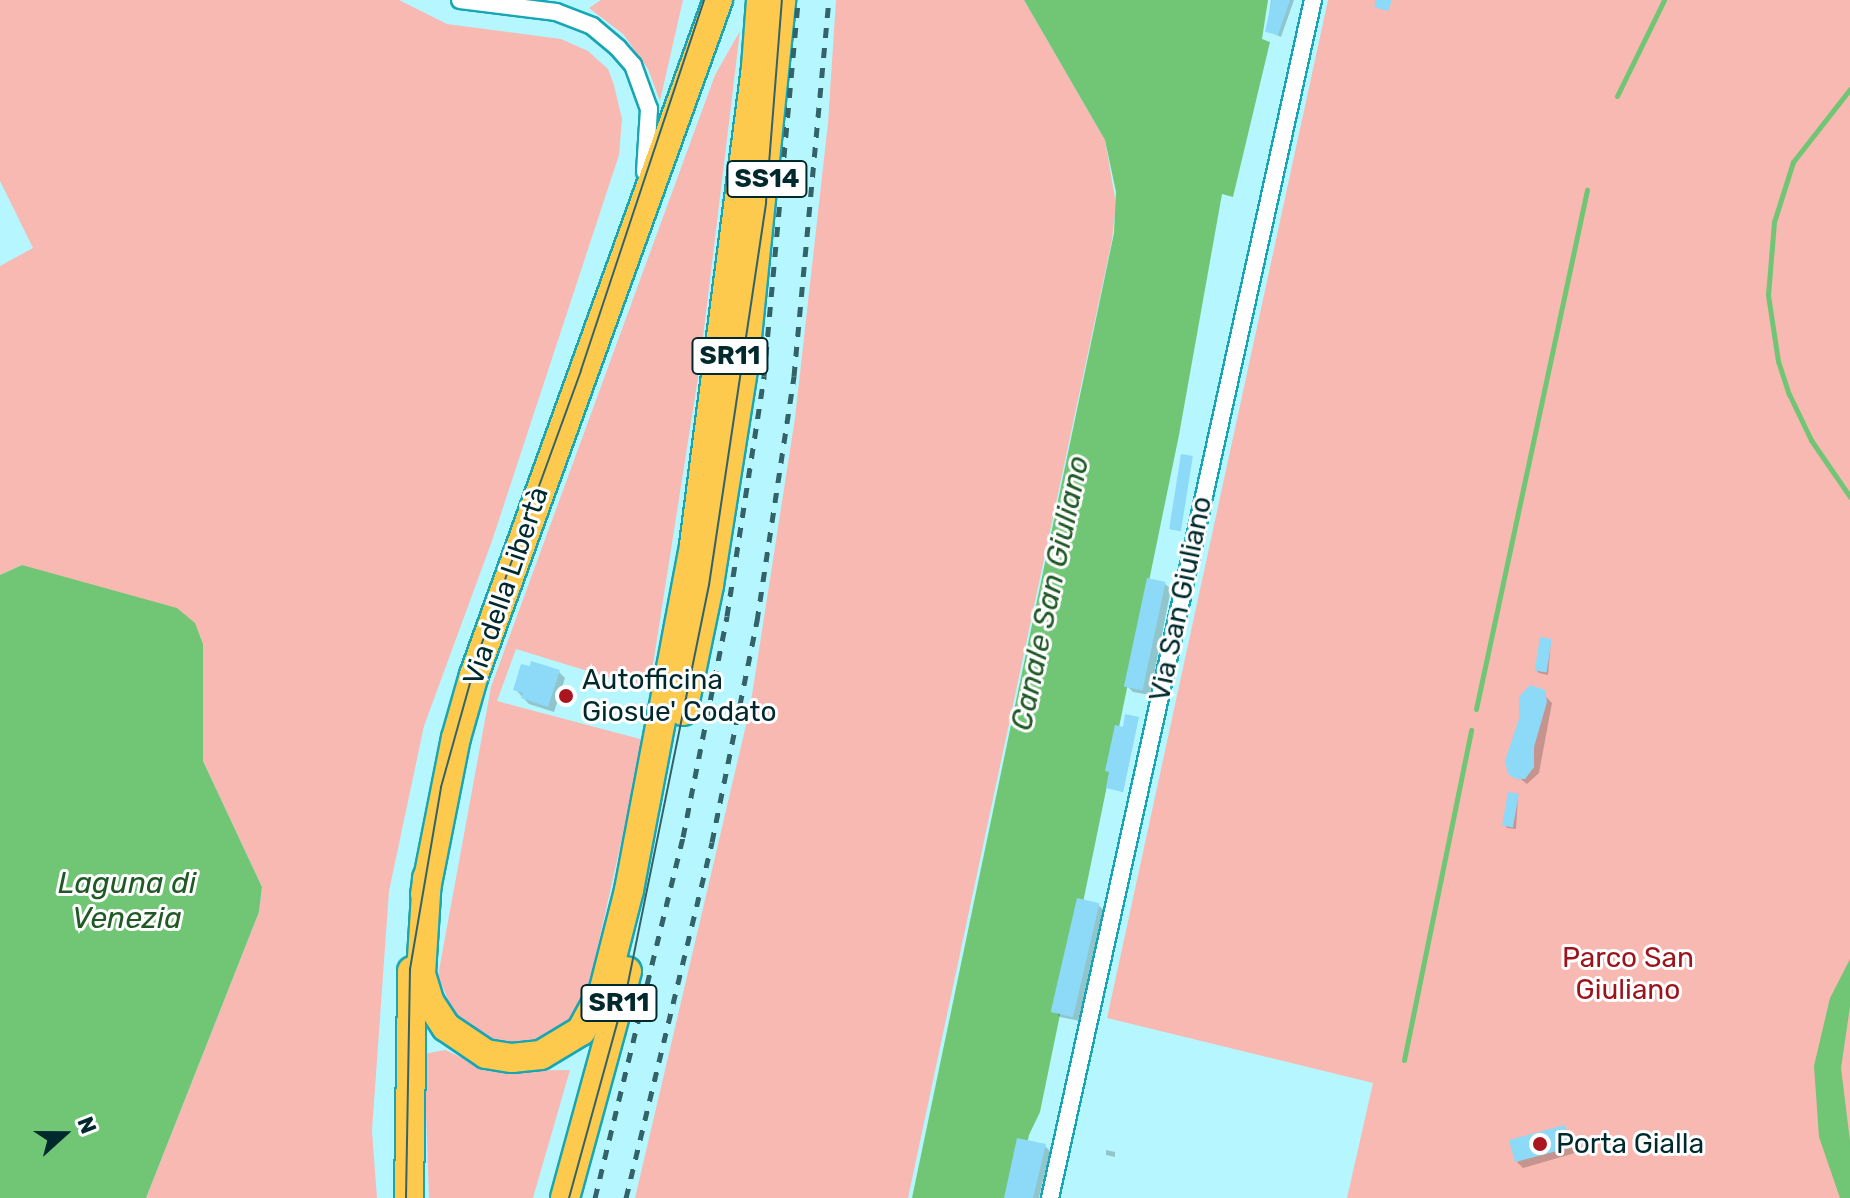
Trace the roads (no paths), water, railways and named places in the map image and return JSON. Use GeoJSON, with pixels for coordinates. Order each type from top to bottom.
{"type":"FeatureCollection","features":[{"type":"Feature","properties":{"kind":"highway"},"geometry":{"type":"LineString","coordinates":[[582,371],[702,0]]}},
{"type":"Feature","properties":{"kind":"highway","name":"Via della Libertà"},"geometry":{"type":"LineString","coordinates":[[409,1198],[411,976],[427,878],[474,675],[718,0]]}},
{"type":"Feature","properties":{"kind":"highway","name":"SR11"},"geometry":{"type":"LineString","coordinates":[[565,1198],[641,911],[683,711],[736,300],[761,0]]}},
{"type":"Feature","properties":{"kind":"highway","name":"SS14"},"geometry":{"type":"LineString","coordinates":[[683,711],[709,585],[745,357],[781,0]]}},
{"type":"Feature","properties":{"kind":"highway","name":"SR11"},"geometry":{"type":"LineString","coordinates":[[427,878],[421,974],[429,1001],[446,1027],[486,1054],[512,1058],[541,1055],[581,1031],[604,989],[629,890],[694,545],[757,62]]}},
{"type":"Feature","properties":{"kind":"street"},"geometry":{"type":"LineString","coordinates":[[460,0],[576,18],[606,37],[633,65],[649,109],[645,172]]}},
{"type":"Feature","properties":{"kind":"street"},"geometry":{"type":"LineString","coordinates":[[529,9],[558,0]]}},
{"type":"Feature","properties":{"kind":"street","name":"Via San Giuliano"},"geometry":{"type":"LineString","coordinates":[[1050,1198],[1313,0]]}},
{"type":"Feature","properties":{"kind":"water","name":"Canale San Giuliano"},"geometry":{"type":"Polygon","coordinates":[[[1024,0],[1268,0],[1262,39],[1270,42],[1233,197],[1222,194],[1179,435],[1040,1112],[1029,1135],[1015,1198],[912,1198],[1114,233],[1116,192],[1105,140],[1024,0]]]}},
{"type":"Feature","properties":{"kind":"water","name":"Laguna di Venezia"},"geometry":{"type":"Polygon","coordinates":[[[22,565],[177,608],[195,623],[203,644],[203,761],[262,887],[259,912],[146,1198],[0,1198],[0,575],[22,565]]]}},
{"type":"Feature","properties":{"kind":"water"},"geometry":{"type":"Polygon","coordinates":[[[1850,959],[1850,1007],[1841,1068],[1850,1141],[1850,1198],[1840,1198],[1819,1137],[1814,1066],[1830,998],[1850,959]]]}},
{"type":"Feature","properties":{"kind":"waterway"},"geometry":{"type":"LineString","coordinates":[[1617,96],[1664,0]]}},
{"type":"Feature","properties":{"kind":"waterway"},"geometry":{"type":"LineString","coordinates":[[1850,89],[1793,162],[1774,222],[1768,295],[1778,361],[1789,394],[1811,440],[1850,497]]}},
{"type":"Feature","properties":{"kind":"waterway"},"geometry":{"type":"LineString","coordinates":[[1476,709],[1587,190]]}},
{"type":"Feature","properties":{"kind":"waterway"},"geometry":{"type":"LineString","coordinates":[[1404,1060],[1471,730]]}},
{"type":"Feature","properties":{"kind":"tram line"},"geometry":{"type":"LineString","coordinates":[[406,1198],[410,969],[441,787],[479,651],[581,370],[704,0]]}},
{"type":"Feature","properties":{"kind":"tram line"},"geometry":{"type":"LineString","coordinates":[[569,1198],[627,988],[709,585],[766,202],[782,0]]}},
{"type":"Feature","properties":{"kind":"railway"},"geometry":{"type":"LineString","coordinates":[[595,1198],[683,837],[727,616],[764,376],[798,0]]}},
{"type":"Feature","properties":{"kind":"railway"},"geometry":{"type":"LineString","coordinates":[[626,1198],[712,842],[757,621],[794,376],[829,0]]}},
{"type":"Feature","properties":{"kind":"place","name":"Autofficina Giosue' Codato"},"geometry":{"type":"Point","coordinates":[566,696]}},
{"type":"Feature","properties":{"kind":"place","name":"Porta Gialla"},"geometry":{"type":"Point","coordinates":[1540,1144]}},
{"type":"Feature","properties":{"kind":"park label","name":"Parco San Giuliano"},"geometry":{"type":"Point","coordinates":[1628,974]}}]}
